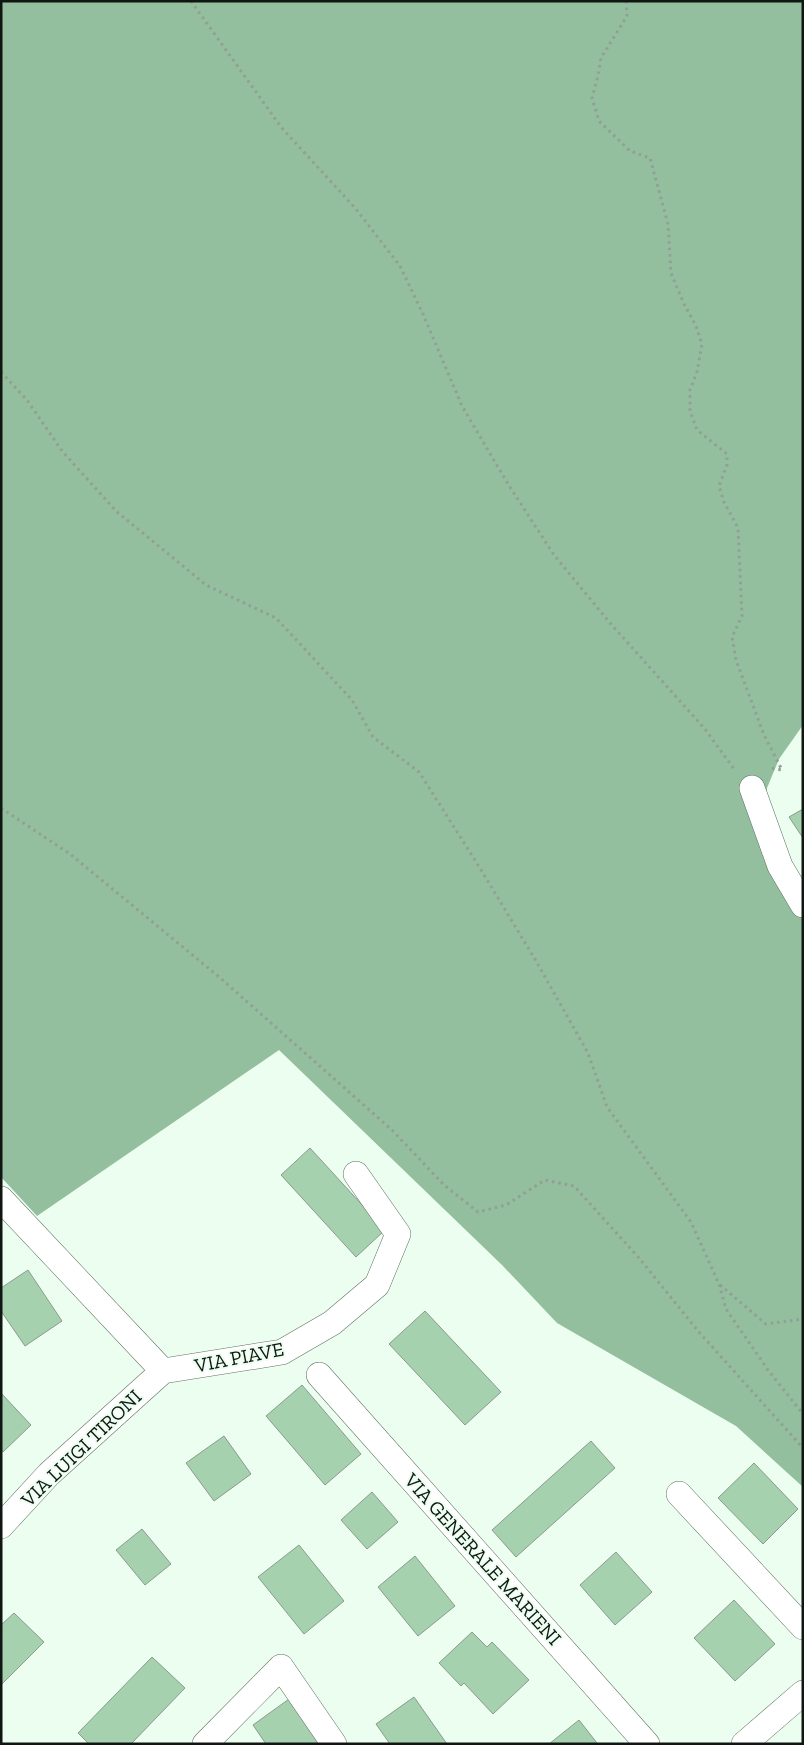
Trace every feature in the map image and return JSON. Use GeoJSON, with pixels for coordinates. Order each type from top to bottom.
{"type":"FeatureCollection","features":[{"type":"Feature","properties":{"kind":"street"},"geometry":{"type":"LineString","coordinates":[[752,788],[780,866],[803,905]]}},
{"type":"Feature","properties":{"kind":"street","name":"VIA PIAVE"},"geometry":{"type":"LineString","coordinates":[[162,1371],[282,1352],[332,1324],[377,1285],[398,1234],[356,1174]]}},
{"type":"Feature","properties":{"kind":"street"},"geometry":{"type":"LineString","coordinates":[[1,1199],[162,1371]]}},
{"type":"Feature","properties":{"kind":"street","name":"VIA LUIGI TIRONI"},"geometry":{"type":"LineString","coordinates":[[6,1511],[162,1371]]}},
{"type":"Feature","properties":{"kind":"street","name":"VIA GENERALE MARIENI"},"geometry":{"type":"LineString","coordinates":[[319,1375],[647,1744]]}},
{"type":"Feature","properties":{"kind":"street"},"geometry":{"type":"LineString","coordinates":[[680,1494],[803,1627]]}},
{"type":"Feature","properties":{"kind":"street"},"geometry":{"type":"LineString","coordinates":[[205,1744],[280,1667],[334,1744]]}},
{"type":"Feature","properties":{"kind":"street"},"geometry":{"type":"LineString","coordinates":[[744,1744],[803,1693]]}},
{"type":"Feature","properties":{"kind":"path"},"geometry":{"type":"LineString","coordinates":[[191,1],[281,127],[356,209],[400,266],[423,314],[462,406],[508,484],[554,555],[610,623],[705,729],[734,769],[752,788]]}},
{"type":"Feature","properties":{"kind":"path"},"geometry":{"type":"LineString","coordinates":[[626,1],[627,16],[601,58],[592,98],[599,121],[630,151],[650,158],[668,224],[671,273],[696,326],[702,344],[697,372],[690,390],[690,412],[697,430],[726,454],[727,465],[718,486],[738,528],[742,616],[732,637],[736,660],[764,735],[782,770],[762,766],[752,778],[752,788]]}},
{"type":"Feature","properties":{"kind":"path"},"geometry":{"type":"LineString","coordinates":[[1,372],[26,400],[62,451],[116,511],[206,585],[276,618],[352,700],[373,737],[419,772],[536,961],[588,1053],[607,1107],[691,1222],[719,1284],[726,1309],[768,1370],[803,1414]]}},
{"type":"Feature","properties":{"kind":"path"},"geometry":{"type":"LineString","coordinates":[[1,808],[70,854],[218,976],[392,1130],[444,1185],[478,1212],[506,1205],[545,1180],[574,1186],[639,1258],[698,1331],[803,1448]]}},
{"type":"Feature","properties":{"kind":"path"},"geometry":{"type":"LineString","coordinates":[[719,1284],[766,1324],[803,1319]]}},
{"type":"Feature","properties":{"kind":"green space"},"geometry":{"type":"Polygon","coordinates":[[[1,1],[803,1],[803,725],[779,759],[767,788],[765,830],[803,884],[803,1487],[736,1426],[557,1323],[502,1265],[279,1050],[37,1216],[1,1177],[1,1]]]}},
{"type":"Feature","properties":{"kind":"building"},"geometry":{"type":"Polygon","coordinates":[[[803,809],[803,838],[789,817],[803,809]]]}},
{"type":"Feature","properties":{"kind":"building"},"geometry":{"type":"Polygon","coordinates":[[[310,1148],[385,1230],[356,1257],[281,1175],[310,1148]]]}},
{"type":"Feature","properties":{"kind":"building"},"geometry":{"type":"Polygon","coordinates":[[[28,1270],[62,1321],[25,1346],[1,1311],[1,1288],[28,1270]]]}},
{"type":"Feature","properties":{"kind":"building"},"geometry":{"type":"Polygon","coordinates":[[[425,1311],[501,1392],[465,1425],[389,1344],[425,1311]]]}},
{"type":"Feature","properties":{"kind":"building"},"geometry":{"type":"Polygon","coordinates":[[[302,1385],[361,1454],[325,1485],[266,1416],[302,1385]]]}},
{"type":"Feature","properties":{"kind":"building"},"geometry":{"type":"Polygon","coordinates":[[[1,1393],[31,1425],[3,1452],[1,1450],[1,1393]]]}},
{"type":"Feature","properties":{"kind":"building"},"geometry":{"type":"Polygon","coordinates":[[[224,1436],[251,1474],[214,1501],[186,1463],[224,1436]]]}},
{"type":"Feature","properties":{"kind":"building"},"geometry":{"type":"Polygon","coordinates":[[[591,1441],[615,1468],[516,1557],[492,1530],[591,1441]]]}},
{"type":"Feature","properties":{"kind":"building"},"geometry":{"type":"Polygon","coordinates":[[[754,1463],[798,1509],[763,1544],[718,1498],[754,1463]]]}},
{"type":"Feature","properties":{"kind":"building"},"geometry":{"type":"Polygon","coordinates":[[[372,1492],[398,1522],[367,1549],[341,1520],[372,1492]]]}},
{"type":"Feature","properties":{"kind":"building"},"geometry":{"type":"Polygon","coordinates":[[[142,1529],[171,1564],[145,1585],[116,1550],[142,1529]]]}},
{"type":"Feature","properties":{"kind":"building"},"geometry":{"type":"Polygon","coordinates":[[[299,1545],[344,1601],[304,1634],[258,1577],[299,1545]]]}},
{"type":"Feature","properties":{"kind":"building"},"geometry":{"type":"Polygon","coordinates":[[[616,1552],[652,1592],[615,1625],[580,1585],[616,1552]]]}},
{"type":"Feature","properties":{"kind":"building"},"geometry":{"type":"Polygon","coordinates":[[[415,1556],[455,1606],[418,1636],[378,1587],[415,1556]]]}},
{"type":"Feature","properties":{"kind":"building"},"geometry":{"type":"Polygon","coordinates":[[[734,1600],[775,1644],[735,1681],[694,1638],[734,1600]]]}},
{"type":"Feature","properties":{"kind":"building"},"geometry":{"type":"Polygon","coordinates":[[[14,1613],[44,1642],[1,1685],[1,1625],[14,1613]]]}},
{"type":"Feature","properties":{"kind":"building"},"geometry":{"type":"Polygon","coordinates":[[[472,1632],[487,1647],[492,1642],[529,1680],[493,1714],[464,1683],[461,1686],[439,1663],[472,1632]]]}},
{"type":"Feature","properties":{"kind":"building"},"geometry":{"type":"Polygon","coordinates":[[[152,1657],[185,1688],[131,1744],[89,1744],[78,1733],[152,1657]]]}},
{"type":"Feature","properties":{"kind":"building"},"geometry":{"type":"Polygon","coordinates":[[[414,1697],[447,1744],[390,1744],[376,1724],[414,1697]]]}},
{"type":"Feature","properties":{"kind":"building"},"geometry":{"type":"Polygon","coordinates":[[[289,1699],[320,1744],[266,1744],[253,1725],[289,1699]]]}},
{"type":"Feature","properties":{"kind":"building"},"geometry":{"type":"Polygon","coordinates":[[[579,1720],[596,1744],[549,1744],[579,1720]]]}}]}
